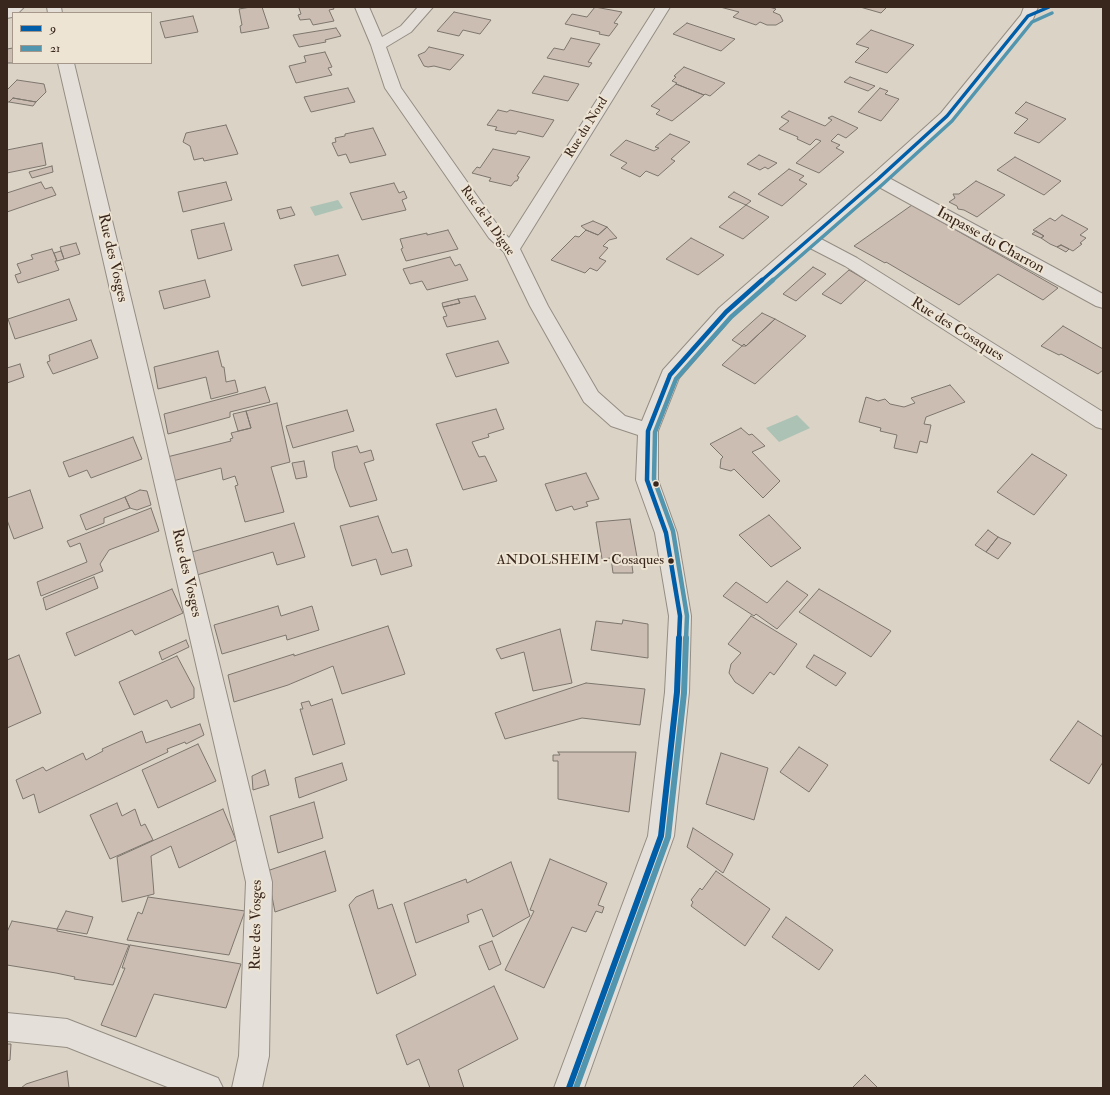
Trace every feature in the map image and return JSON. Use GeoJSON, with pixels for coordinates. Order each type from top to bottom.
{"type":"FeatureCollection","features":[{"type":"Feature","properties":{"kind":"street"},"geometry":{"type":"LineString","coordinates":[[7,14],[17,7]]}},
{"type":"Feature","properties":{"kind":"street","name":"Rue de la Digue"},"geometry":{"type":"LineString","coordinates":[[362,7],[378,45],[393,88],[495,234],[511,249],[539,306],[591,397],[618,421],[648,431]]}},
{"type":"Feature","properties":{"kind":"street"},"geometry":{"type":"LineString","coordinates":[[378,45],[406,29],[426,7]]}},
{"type":"Feature","properties":{"kind":"street","name":"Rue du Nord"},"geometry":{"type":"LineString","coordinates":[[511,249],[662,7]]}},
{"type":"Feature","properties":{"kind":"street"},"geometry":{"type":"LineString","coordinates":[[569,1088],[661,836],[677,692],[680,616],[666,533],[647,480],[648,431],[670,375],[726,312],[948,116],[1030,11],[1049,7]]}},
{"type":"Feature","properties":{"kind":"street","name":"Rue des Vosges"},"geometry":{"type":"LineString","coordinates":[[66,64],[259,882],[254,1056],[247,1088]]}},
{"type":"Feature","properties":{"kind":"street","name":"Impasse du Charron"},"geometry":{"type":"LineString","coordinates":[[878,179],[1103,302]]}},
{"type":"Feature","properties":{"kind":"street","name":"Rue des Cosaques"},"geometry":{"type":"LineString","coordinates":[[809,240],[851,262],[1103,422]]}},
{"type":"Feature","properties":{"kind":"street"},"geometry":{"type":"LineString","coordinates":[[7,1027],[67,1033],[194,1086]]}},
{"type":"Feature","properties":{"kind":"shaded area"},"geometry":{"type":"Polygon","coordinates":[[[338,200],[343,208],[315,216],[310,207],[338,200]]]}},
{"type":"Feature","properties":{"kind":"shaded area"},"geometry":{"type":"Polygon","coordinates":[[[797,415],[810,428],[779,442],[766,428],[797,415]]]}},
{"type":"Feature","properties":{"kind":"building"},"geometry":{"type":"Polygon","coordinates":[[[262,7],[269,28],[241,33],[240,26],[242,25],[239,9],[262,7]]]}},
{"type":"Feature","properties":{"kind":"building"},"geometry":{"type":"Polygon","coordinates":[[[300,7],[333,7],[334,9],[329,10],[334,21],[313,25],[310,19],[300,20],[298,15],[301,14],[300,7]]]}},
{"type":"Feature","properties":{"kind":"building"},"geometry":{"type":"Polygon","coordinates":[[[595,7],[622,12],[614,23],[618,24],[609,36],[599,34],[600,32],[565,24],[572,14],[587,17],[595,7]]]}},
{"type":"Feature","properties":{"kind":"building"},"geometry":{"type":"Polygon","coordinates":[[[720,7],[769,7],[776,9],[773,12],[780,15],[783,21],[776,25],[767,25],[760,22],[756,25],[733,17],[739,12],[720,7]]]}},
{"type":"Feature","properties":{"kind":"building"},"geometry":{"type":"Polygon","coordinates":[[[860,7],[887,7],[881,13],[860,7]]]}},
{"type":"Feature","properties":{"kind":"building"},"geometry":{"type":"Polygon","coordinates":[[[454,12],[491,20],[480,34],[463,30],[459,36],[437,31],[454,12]]]}},
{"type":"Feature","properties":{"kind":"building"},"geometry":{"type":"Polygon","coordinates":[[[193,16],[198,32],[165,38],[160,22],[193,16]]]}},
{"type":"Feature","properties":{"kind":"building"},"geometry":{"type":"Polygon","coordinates":[[[687,23],[735,39],[721,51],[673,34],[687,23]]]}},
{"type":"Feature","properties":{"kind":"building"},"geometry":{"type":"Polygon","coordinates":[[[336,28],[341,36],[325,40],[326,42],[299,47],[293,35],[336,28]]]}},
{"type":"Feature","properties":{"kind":"building"},"geometry":{"type":"Polygon","coordinates":[[[871,30],[914,45],[887,73],[855,62],[869,48],[856,44],[871,30]]]}},
{"type":"Feature","properties":{"kind":"building"},"geometry":{"type":"Polygon","coordinates":[[[571,38],[600,44],[588,62],[592,63],[589,67],[547,58],[554,48],[564,50],[571,38]]]}},
{"type":"Feature","properties":{"kind":"building"},"geometry":{"type":"Polygon","coordinates":[[[429,47],[464,55],[450,70],[434,66],[428,67],[424,66],[418,55],[425,52],[429,47]]]}},
{"type":"Feature","properties":{"kind":"building"},"geometry":{"type":"Polygon","coordinates":[[[12,48],[12,63],[7,63],[7,49],[12,48]]]}},
{"type":"Feature","properties":{"kind":"building"},"geometry":{"type":"Polygon","coordinates":[[[325,52],[332,67],[328,68],[332,75],[296,83],[289,66],[306,62],[304,56],[325,52]]]}},
{"type":"Feature","properties":{"kind":"building"},"geometry":{"type":"Polygon","coordinates":[[[684,67],[725,83],[710,96],[704,95],[672,81],[676,77],[674,76],[684,67]]]}},
{"type":"Feature","properties":{"kind":"building"},"geometry":{"type":"Polygon","coordinates":[[[544,76],[579,84],[568,101],[532,93],[544,76]]]}},
{"type":"Feature","properties":{"kind":"building"},"geometry":{"type":"Polygon","coordinates":[[[850,77],[875,86],[868,91],[844,82],[850,77]]]}},
{"type":"Feature","properties":{"kind":"building"},"geometry":{"type":"Polygon","coordinates":[[[17,80],[44,84],[46,92],[36,102],[13,98],[7,102],[7,90],[17,80]]]}},
{"type":"Feature","properties":{"kind":"building"},"geometry":{"type":"Polygon","coordinates":[[[676,84],[704,95],[672,121],[656,114],[660,110],[651,106],[676,84]]]}},
{"type":"Feature","properties":{"kind":"building"},"geometry":{"type":"Polygon","coordinates":[[[348,88],[355,102],[311,112],[304,97],[348,88]]]}},
{"type":"Feature","properties":{"kind":"building"},"geometry":{"type":"Polygon","coordinates":[[[880,88],[888,91],[885,94],[899,99],[881,121],[858,112],[880,88]]]}},
{"type":"Feature","properties":{"kind":"building"},"geometry":{"type":"Polygon","coordinates":[[[13,98],[36,102],[33,106],[9,102],[13,98]]]}},
{"type":"Feature","properties":{"kind":"building"},"geometry":{"type":"Polygon","coordinates":[[[1026,102],[1066,119],[1039,143],[1014,133],[1028,119],[1015,113],[1026,102]]]}},
{"type":"Feature","properties":{"kind":"building"},"geometry":{"type":"Polygon","coordinates":[[[498,110],[507,112],[510,110],[554,120],[543,137],[518,131],[516,134],[509,133],[495,130],[497,127],[487,125],[498,110]]]}},
{"type":"Feature","properties":{"kind":"building"},"geometry":{"type":"Polygon","coordinates":[[[789,111],[825,126],[832,120],[828,118],[832,116],[858,128],[846,138],[838,134],[831,141],[840,145],[836,148],[844,152],[819,173],[796,163],[821,141],[816,139],[810,145],[797,139],[798,137],[779,129],[789,121],[781,117],[789,111]]]}},
{"type":"Feature","properties":{"kind":"building"},"geometry":{"type":"Polygon","coordinates":[[[226,125],[238,154],[204,161],[203,158],[194,160],[190,146],[183,142],[186,133],[226,125]]]}},
{"type":"Feature","properties":{"kind":"building"},"geometry":{"type":"Polygon","coordinates":[[[373,128],[386,155],[350,163],[346,154],[338,156],[332,143],[336,142],[335,138],[345,136],[345,134],[373,128]]]}},
{"type":"Feature","properties":{"kind":"building"},"geometry":{"type":"Polygon","coordinates":[[[670,134],[690,142],[671,159],[675,161],[658,176],[646,171],[640,177],[621,168],[627,163],[610,155],[626,140],[654,151],[659,148],[655,147],[670,134]]]}},
{"type":"Feature","properties":{"kind":"building"},"geometry":{"type":"Polygon","coordinates":[[[42,143],[46,165],[7,173],[7,150],[42,143]]]}},
{"type":"Feature","properties":{"kind":"building"},"geometry":{"type":"Polygon","coordinates":[[[493,149],[530,157],[517,176],[519,177],[517,181],[515,181],[511,186],[489,181],[491,178],[472,173],[477,167],[480,168],[493,149]]]}},
{"type":"Feature","properties":{"kind":"building"},"geometry":{"type":"Polygon","coordinates":[[[759,155],[777,163],[768,169],[765,167],[760,170],[747,164],[759,155]]]}},
{"type":"Feature","properties":{"kind":"building"},"geometry":{"type":"Polygon","coordinates":[[[1015,157],[1061,181],[1044,195],[997,170],[1015,157]]]}},
{"type":"Feature","properties":{"kind":"building"},"geometry":{"type":"Polygon","coordinates":[[[52,166],[53,172],[32,178],[29,172],[52,166]]]}},
{"type":"Feature","properties":{"kind":"building"},"geometry":{"type":"Polygon","coordinates":[[[789,169],[804,176],[799,180],[807,184],[782,206],[758,194],[789,169]]]}},
{"type":"Feature","properties":{"kind":"building"},"geometry":{"type":"Polygon","coordinates":[[[976,181],[1005,195],[977,217],[964,210],[958,209],[957,206],[949,202],[955,198],[953,194],[959,194],[976,181]]]}},
{"type":"Feature","properties":{"kind":"building"},"geometry":{"type":"Polygon","coordinates":[[[41,182],[45,189],[52,187],[56,195],[7,212],[7,193],[41,182]]]}},
{"type":"Feature","properties":{"kind":"building"},"geometry":{"type":"Polygon","coordinates":[[[226,182],[232,200],[183,212],[178,192],[226,182]]]}},
{"type":"Feature","properties":{"kind":"building"},"geometry":{"type":"Polygon","coordinates":[[[394,183],[399,193],[404,191],[407,198],[402,200],[406,210],[362,220],[350,193],[394,183]]]}},
{"type":"Feature","properties":{"kind":"building"},"geometry":{"type":"Polygon","coordinates":[[[734,192],[751,201],[746,205],[728,197],[734,192]]]}},
{"type":"Feature","properties":{"kind":"building"},"geometry":{"type":"Polygon","coordinates":[[[746,205],[769,217],[743,239],[719,227],[746,205]]]}},
{"type":"Feature","properties":{"kind":"building"},"geometry":{"type":"Polygon","coordinates":[[[912,205],[1058,288],[1043,300],[998,274],[959,305],[886,262],[885,263],[854,246],[912,205]]]}},
{"type":"Feature","properties":{"kind":"building"},"geometry":{"type":"Polygon","coordinates":[[[291,207],[295,215],[280,219],[277,210],[291,207]]]}},
{"type":"Feature","properties":{"kind":"building"},"geometry":{"type":"Polygon","coordinates":[[[1062,215],[1088,229],[1080,235],[1086,238],[1080,243],[1082,244],[1073,251],[1061,245],[1057,247],[1050,244],[1041,238],[1044,236],[1033,230],[1050,218],[1055,221],[1062,215]]]}},
{"type":"Feature","properties":{"kind":"building"},"geometry":{"type":"Polygon","coordinates":[[[593,221],[607,227],[598,235],[581,226],[593,221]]]}},
{"type":"Feature","properties":{"kind":"building"},"geometry":{"type":"Polygon","coordinates":[[[224,223],[232,250],[198,259],[191,230],[224,223]]]}},
{"type":"Feature","properties":{"kind":"building"},"geometry":{"type":"Polygon","coordinates":[[[607,227],[617,238],[609,240],[603,246],[608,248],[599,258],[606,261],[597,271],[590,268],[585,273],[551,260],[575,236],[579,237],[586,230],[598,235],[607,227]]]}},
{"type":"Feature","properties":{"kind":"building"},"geometry":{"type":"Polygon","coordinates":[[[448,230],[458,249],[406,261],[401,249],[403,248],[400,239],[448,230]]]}},
{"type":"Feature","properties":{"kind":"building"},"geometry":{"type":"Polygon","coordinates":[[[1036,231],[1044,236],[1041,238],[1032,234],[1036,231]]]}},
{"type":"Feature","properties":{"kind":"building"},"geometry":{"type":"Polygon","coordinates":[[[691,238],[724,255],[698,275],[666,259],[691,238]]]}},
{"type":"Feature","properties":{"kind":"building"},"geometry":{"type":"Polygon","coordinates":[[[76,243],[80,254],[64,259],[60,247],[76,243]]]}},
{"type":"Feature","properties":{"kind":"building"},"geometry":{"type":"Polygon","coordinates":[[[1061,245],[1069,249],[1066,252],[1057,247],[1061,245]]]}},
{"type":"Feature","properties":{"kind":"building"},"geometry":{"type":"Polygon","coordinates":[[[52,249],[59,270],[18,283],[15,275],[21,273],[17,264],[33,259],[31,255],[52,249]]]}},
{"type":"Feature","properties":{"kind":"building"},"geometry":{"type":"Polygon","coordinates":[[[61,251],[64,259],[57,261],[54,253],[61,251]]]}},
{"type":"Feature","properties":{"kind":"building"},"geometry":{"type":"Polygon","coordinates":[[[338,255],[346,275],[302,286],[294,265],[338,255]]]}},
{"type":"Feature","properties":{"kind":"building"},"geometry":{"type":"Polygon","coordinates":[[[450,257],[455,266],[460,264],[468,280],[427,290],[422,281],[410,284],[403,269],[450,257]]]}},
{"type":"Feature","properties":{"kind":"building"},"geometry":{"type":"Polygon","coordinates":[[[813,267],[826,274],[796,301],[783,294],[813,267]]]}},
{"type":"Feature","properties":{"kind":"building"},"geometry":{"type":"Polygon","coordinates":[[[849,270],[866,280],[841,304],[822,294],[849,270]]]}},
{"type":"Feature","properties":{"kind":"building"},"geometry":{"type":"Polygon","coordinates":[[[205,280],[210,297],[164,309],[159,291],[205,280]]]}},
{"type":"Feature","properties":{"kind":"building"},"geometry":{"type":"Polygon","coordinates":[[[475,296],[486,319],[447,327],[443,317],[447,316],[443,307],[460,303],[458,299],[475,296]]]}},
{"type":"Feature","properties":{"kind":"building"},"geometry":{"type":"Polygon","coordinates":[[[69,299],[77,320],[15,339],[8,319],[69,299]]]}},
{"type":"Feature","properties":{"kind":"building"},"geometry":{"type":"Polygon","coordinates":[[[458,299],[460,303],[443,307],[442,303],[458,299]]]}},
{"type":"Feature","properties":{"kind":"building"},"geometry":{"type":"Polygon","coordinates":[[[762,313],[775,319],[746,346],[742,346],[732,340],[762,313]]]}},
{"type":"Feature","properties":{"kind":"building"},"geometry":{"type":"Polygon","coordinates":[[[775,319],[806,336],[755,384],[722,365],[744,344],[746,346],[775,319]]]}},
{"type":"Feature","properties":{"kind":"building"},"geometry":{"type":"Polygon","coordinates":[[[1063,326],[1103,349],[1103,370],[1098,374],[1061,354],[1059,355],[1041,346],[1063,326]]]}},
{"type":"Feature","properties":{"kind":"building"},"geometry":{"type":"Polygon","coordinates":[[[91,340],[98,358],[53,374],[47,362],[50,361],[49,355],[91,340]]]}},
{"type":"Feature","properties":{"kind":"building"},"geometry":{"type":"Polygon","coordinates":[[[498,341],[509,363],[456,377],[446,354],[498,341]]]}},
{"type":"Feature","properties":{"kind":"building"},"geometry":{"type":"Polygon","coordinates":[[[218,351],[222,367],[224,367],[226,382],[235,380],[238,392],[211,399],[206,377],[158,389],[154,367],[218,351]]]}},
{"type":"Feature","properties":{"kind":"building"},"geometry":{"type":"Polygon","coordinates":[[[20,364],[24,377],[7,383],[7,368],[20,364]]]}},
{"type":"Feature","properties":{"kind":"building"},"geometry":{"type":"Polygon","coordinates":[[[950,385],[965,402],[926,417],[924,424],[931,425],[927,443],[920,441],[917,453],[894,448],[897,435],[880,431],[881,428],[859,422],[866,397],[878,401],[885,399],[890,404],[904,407],[915,403],[911,398],[950,385]]]}},
{"type":"Feature","properties":{"kind":"building"},"geometry":{"type":"Polygon","coordinates":[[[265,387],[270,402],[230,412],[230,417],[168,434],[164,414],[265,387]]]}},
{"type":"Feature","properties":{"kind":"building"},"geometry":{"type":"Polygon","coordinates":[[[277,403],[290,462],[271,467],[284,512],[245,522],[235,486],[238,485],[235,476],[223,480],[221,468],[173,481],[167,457],[231,441],[230,439],[233,438],[231,433],[251,428],[246,411],[277,403]]]}},
{"type":"Feature","properties":{"kind":"building"},"geometry":{"type":"Polygon","coordinates":[[[496,409],[504,429],[488,434],[489,437],[472,442],[479,457],[485,456],[497,481],[463,490],[436,424],[496,409]]]}},
{"type":"Feature","properties":{"kind":"building"},"geometry":{"type":"Polygon","coordinates":[[[347,410],[354,431],[293,448],[286,426],[347,410]]]}},
{"type":"Feature","properties":{"kind":"building"},"geometry":{"type":"Polygon","coordinates":[[[246,411],[251,428],[238,431],[233,414],[246,411]]]}},
{"type":"Feature","properties":{"kind":"building"},"geometry":{"type":"Polygon","coordinates":[[[741,428],[749,435],[752,434],[765,446],[752,452],[780,481],[763,498],[734,469],[731,471],[720,468],[721,459],[723,457],[710,444],[741,428]]]}},
{"type":"Feature","properties":{"kind":"building"},"geometry":{"type":"Polygon","coordinates":[[[133,437],[142,459],[91,478],[87,470],[69,477],[63,462],[133,437]]]}},
{"type":"Feature","properties":{"kind":"building"},"geometry":{"type":"Polygon","coordinates":[[[357,446],[360,453],[371,450],[374,460],[364,463],[377,500],[350,507],[335,468],[332,452],[357,446]]]}},
{"type":"Feature","properties":{"kind":"building"},"geometry":{"type":"Polygon","coordinates":[[[1032,454],[1067,475],[1034,515],[997,492],[1032,454]]]}},
{"type":"Feature","properties":{"kind":"building"},"geometry":{"type":"Polygon","coordinates":[[[304,461],[307,477],[296,479],[292,463],[304,461]]]}},
{"type":"Feature","properties":{"kind":"building"},"geometry":{"type":"Polygon","coordinates":[[[586,473],[599,499],[586,502],[588,506],[574,510],[572,506],[556,511],[545,484],[586,473]]]}},
{"type":"Feature","properties":{"kind":"building"},"geometry":{"type":"Polygon","coordinates":[[[30,490],[43,528],[14,539],[7,520],[7,498],[30,490]]]}},
{"type":"Feature","properties":{"kind":"building"},"geometry":{"type":"Polygon","coordinates":[[[140,490],[147,491],[151,505],[137,510],[130,508],[125,497],[140,490]]]}},
{"type":"Feature","properties":{"kind":"building"},"geometry":{"type":"Polygon","coordinates":[[[125,497],[130,508],[104,518],[104,523],[86,530],[80,515],[125,497]]]}},
{"type":"Feature","properties":{"kind":"building"},"geometry":{"type":"Polygon","coordinates":[[[151,508],[159,531],[109,550],[100,564],[103,571],[41,596],[37,582],[87,562],[80,543],[70,547],[67,541],[151,508]]]}},
{"type":"Feature","properties":{"kind":"building"},"geometry":{"type":"Polygon","coordinates":[[[769,515],[801,548],[771,567],[739,535],[769,515]]]}},
{"type":"Feature","properties":{"kind":"building"},"geometry":{"type":"Polygon","coordinates":[[[378,516],[392,553],[407,549],[412,566],[381,575],[376,559],[352,566],[340,526],[378,516]]]}},
{"type":"Feature","properties":{"kind":"building"},"geometry":{"type":"Polygon","coordinates":[[[630,519],[637,557],[631,558],[633,573],[613,573],[611,558],[602,559],[596,522],[630,519]]]}},
{"type":"Feature","properties":{"kind":"building"},"geometry":{"type":"Polygon","coordinates":[[[294,523],[305,557],[277,565],[273,552],[197,575],[192,552],[294,523]]]}},
{"type":"Feature","properties":{"kind":"building"},"geometry":{"type":"Polygon","coordinates":[[[988,530],[998,537],[986,552],[975,545],[988,530]]]}},
{"type":"Feature","properties":{"kind":"building"},"geometry":{"type":"Polygon","coordinates":[[[998,537],[1011,543],[998,559],[986,552],[998,537]]]}},
{"type":"Feature","properties":{"kind":"building"},"geometry":{"type":"Polygon","coordinates":[[[94,577],[98,588],[46,610],[43,598],[94,577]]]}},
{"type":"Feature","properties":{"kind":"building"},"geometry":{"type":"Polygon","coordinates":[[[787,581],[808,595],[777,629],[756,614],[754,616],[723,596],[736,582],[767,603],[787,581]]]}},
{"type":"Feature","properties":{"kind":"building"},"geometry":{"type":"Polygon","coordinates":[[[172,589],[183,613],[135,635],[132,630],[75,656],[66,633],[172,589]]]}},
{"type":"Feature","properties":{"kind":"building"},"geometry":{"type":"Polygon","coordinates":[[[819,589],[891,631],[871,657],[799,612],[819,589]]]}},
{"type":"Feature","properties":{"kind":"building"},"geometry":{"type":"Polygon","coordinates":[[[278,606],[281,616],[312,606],[319,630],[287,640],[286,635],[222,654],[214,625],[278,606]]]}},
{"type":"Feature","properties":{"kind":"building"},"geometry":{"type":"Polygon","coordinates":[[[751,616],[797,644],[774,675],[770,672],[753,694],[735,682],[729,673],[731,664],[741,653],[728,644],[751,616]]]}},
{"type":"Feature","properties":{"kind":"building"},"geometry":{"type":"Polygon","coordinates":[[[623,620],[648,624],[648,658],[591,650],[596,621],[622,624],[623,620]]]}},
{"type":"Feature","properties":{"kind":"building"},"geometry":{"type":"Polygon","coordinates":[[[388,626],[405,674],[342,694],[333,666],[288,685],[234,702],[228,675],[388,626]]]}},
{"type":"Feature","properties":{"kind":"building"},"geometry":{"type":"Polygon","coordinates":[[[560,629],[572,683],[533,691],[524,652],[501,659],[496,649],[560,629]]]}},
{"type":"Feature","properties":{"kind":"building"},"geometry":{"type":"Polygon","coordinates":[[[186,640],[189,647],[162,660],[159,652],[186,640]]]}},
{"type":"Feature","properties":{"kind":"building"},"geometry":{"type":"Polygon","coordinates":[[[19,655],[41,713],[7,728],[7,660],[19,655]]]}},
{"type":"Feature","properties":{"kind":"building"},"geometry":{"type":"Polygon","coordinates":[[[814,655],[846,673],[836,686],[806,667],[814,655]]]}},
{"type":"Feature","properties":{"kind":"building"},"geometry":{"type":"Polygon","coordinates":[[[177,656],[194,688],[194,698],[171,708],[167,700],[134,715],[119,682],[177,656]]]}},
{"type":"Feature","properties":{"kind":"building"},"geometry":{"type":"Polygon","coordinates":[[[586,683],[645,689],[640,725],[582,718],[505,739],[495,713],[586,683]]]}},
{"type":"Feature","properties":{"kind":"building"},"geometry":{"type":"Polygon","coordinates":[[[332,699],[345,744],[313,755],[300,709],[303,709],[301,703],[309,701],[311,706],[332,699]]]}},
{"type":"Feature","properties":{"kind":"building"},"geometry":{"type":"Polygon","coordinates":[[[1078,721],[1103,737],[1103,762],[1089,784],[1050,760],[1078,721]]]}},
{"type":"Feature","properties":{"kind":"building"},"geometry":{"type":"Polygon","coordinates":[[[200,724],[204,735],[186,744],[185,742],[167,749],[168,752],[39,813],[34,794],[23,799],[16,780],[43,767],[46,771],[83,753],[86,760],[103,751],[102,749],[142,731],[146,743],[200,724]]]}},
{"type":"Feature","properties":{"kind":"building"},"geometry":{"type":"Polygon","coordinates":[[[198,744],[216,781],[158,808],[142,770],[198,744]]]}},
{"type":"Feature","properties":{"kind":"building"},"geometry":{"type":"Polygon","coordinates":[[[799,747],[828,765],[809,792],[780,772],[799,747]]]}},
{"type":"Feature","properties":{"kind":"building"},"geometry":{"type":"Polygon","coordinates":[[[558,752],[636,752],[629,812],[558,799],[558,761],[553,761],[553,755],[560,755],[558,752]]]}},
{"type":"Feature","properties":{"kind":"building"},"geometry":{"type":"Polygon","coordinates":[[[721,753],[768,768],[754,820],[706,804],[721,753]]]}},
{"type":"Feature","properties":{"kind":"building"},"geometry":{"type":"Polygon","coordinates":[[[342,763],[347,780],[299,798],[295,778],[342,763]]]}},
{"type":"Feature","properties":{"kind":"building"},"geometry":{"type":"Polygon","coordinates":[[[265,770],[269,785],[253,790],[252,776],[265,770]]]}},
{"type":"Feature","properties":{"kind":"building"},"geometry":{"type":"Polygon","coordinates":[[[314,802],[323,838],[278,853],[270,816],[314,802]]]}},
{"type":"Feature","properties":{"kind":"building"},"geometry":{"type":"Polygon","coordinates":[[[117,803],[122,816],[135,809],[141,826],[145,824],[153,840],[110,859],[90,815],[117,803]]]}},
{"type":"Feature","properties":{"kind":"building"},"geometry":{"type":"Polygon","coordinates":[[[223,809],[236,840],[179,868],[171,846],[151,856],[154,894],[122,902],[117,857],[223,809]]]}},
{"type":"Feature","properties":{"kind":"building"},"geometry":{"type":"Polygon","coordinates":[[[693,828],[733,854],[723,873],[687,847],[693,828]]]}},
{"type":"Feature","properties":{"kind":"building"},"geometry":{"type":"Polygon","coordinates":[[[325,851],[336,891],[275,912],[267,871],[325,851]]]}},
{"type":"Feature","properties":{"kind":"building"},"geometry":{"type":"Polygon","coordinates":[[[550,859],[607,883],[598,905],[604,907],[602,913],[596,911],[586,932],[572,927],[544,988],[505,970],[534,911],[530,910],[550,859]]]}},
{"type":"Feature","properties":{"kind":"building"},"geometry":{"type":"Polygon","coordinates":[[[511,862],[530,916],[493,937],[482,909],[467,915],[469,922],[416,943],[404,903],[466,879],[467,883],[511,862]]]}},
{"type":"Feature","properties":{"kind":"building"},"geometry":{"type":"Polygon","coordinates":[[[716,871],[770,909],[745,946],[691,906],[693,902],[691,900],[700,888],[702,890],[716,871]]]}},
{"type":"Feature","properties":{"kind":"building"},"geometry":{"type":"Polygon","coordinates":[[[373,890],[378,909],[392,904],[416,975],[377,994],[349,905],[356,897],[373,890]]]}},
{"type":"Feature","properties":{"kind":"building"},"geometry":{"type":"Polygon","coordinates":[[[148,897],[245,911],[229,955],[127,940],[138,912],[142,914],[148,897]]]}},
{"type":"Feature","properties":{"kind":"building"},"geometry":{"type":"Polygon","coordinates":[[[66,911],[93,917],[87,934],[57,929],[66,911]]]}},
{"type":"Feature","properties":{"kind":"building"},"geometry":{"type":"Polygon","coordinates":[[[786,917],[833,950],[819,970],[772,937],[786,917]]]}},
{"type":"Feature","properties":{"kind":"building"},"geometry":{"type":"Polygon","coordinates":[[[12,921],[57,929],[57,931],[129,945],[113,985],[74,979],[75,977],[7,965],[7,932],[12,921]]]}},
{"type":"Feature","properties":{"kind":"building"},"geometry":{"type":"Polygon","coordinates":[[[492,941],[501,964],[489,970],[479,946],[492,941]]]}},
{"type":"Feature","properties":{"kind":"building"},"geometry":{"type":"Polygon","coordinates":[[[130,945],[241,964],[226,1008],[154,994],[136,1037],[101,1025],[125,968],[122,968],[130,945]]]}},
{"type":"Feature","properties":{"kind":"building"},"geometry":{"type":"Polygon","coordinates":[[[494,986],[518,1039],[458,1070],[464,1088],[430,1088],[419,1059],[407,1065],[396,1035],[494,986]]]}},
{"type":"Feature","properties":{"kind":"building"},"geometry":{"type":"Polygon","coordinates":[[[7,1044],[11,1044],[10,1060],[7,1061],[7,1044]]]}},
{"type":"Feature","properties":{"kind":"building"},"geometry":{"type":"Polygon","coordinates":[[[67,1071],[69,1088],[21,1088],[26,1084],[67,1071]]]}},
{"type":"Feature","properties":{"kind":"building"},"geometry":{"type":"Polygon","coordinates":[[[865,1075],[878,1088],[852,1088],[865,1075]]]}},
{"type":"Feature","properties":{"kind":"transit line","name":"9"},"geometry":{"type":"LineString","coordinates":[[569,1088],[661,836],[677,692],[680,616],[666,533],[647,480],[648,431],[670,375],[726,312],[878,179],[947,116],[1028,16],[1049,7]]}},
{"type":"Feature","properties":{"kind":"transit line","name":"21"},"geometry":{"type":"LineString","coordinates":[[576,1088],[668,837],[684,693],[687,616],[673,531],[654,479],[655,432],[676,379],[731,317],[883,184],[952,121],[1032,22],[1052,13]]}},
{"type":"Feature","properties":{"kind":"place","name":"ANDOLSHEIM - Cosaques"},"geometry":{"type":"Point","coordinates":[671,561]}}]}
